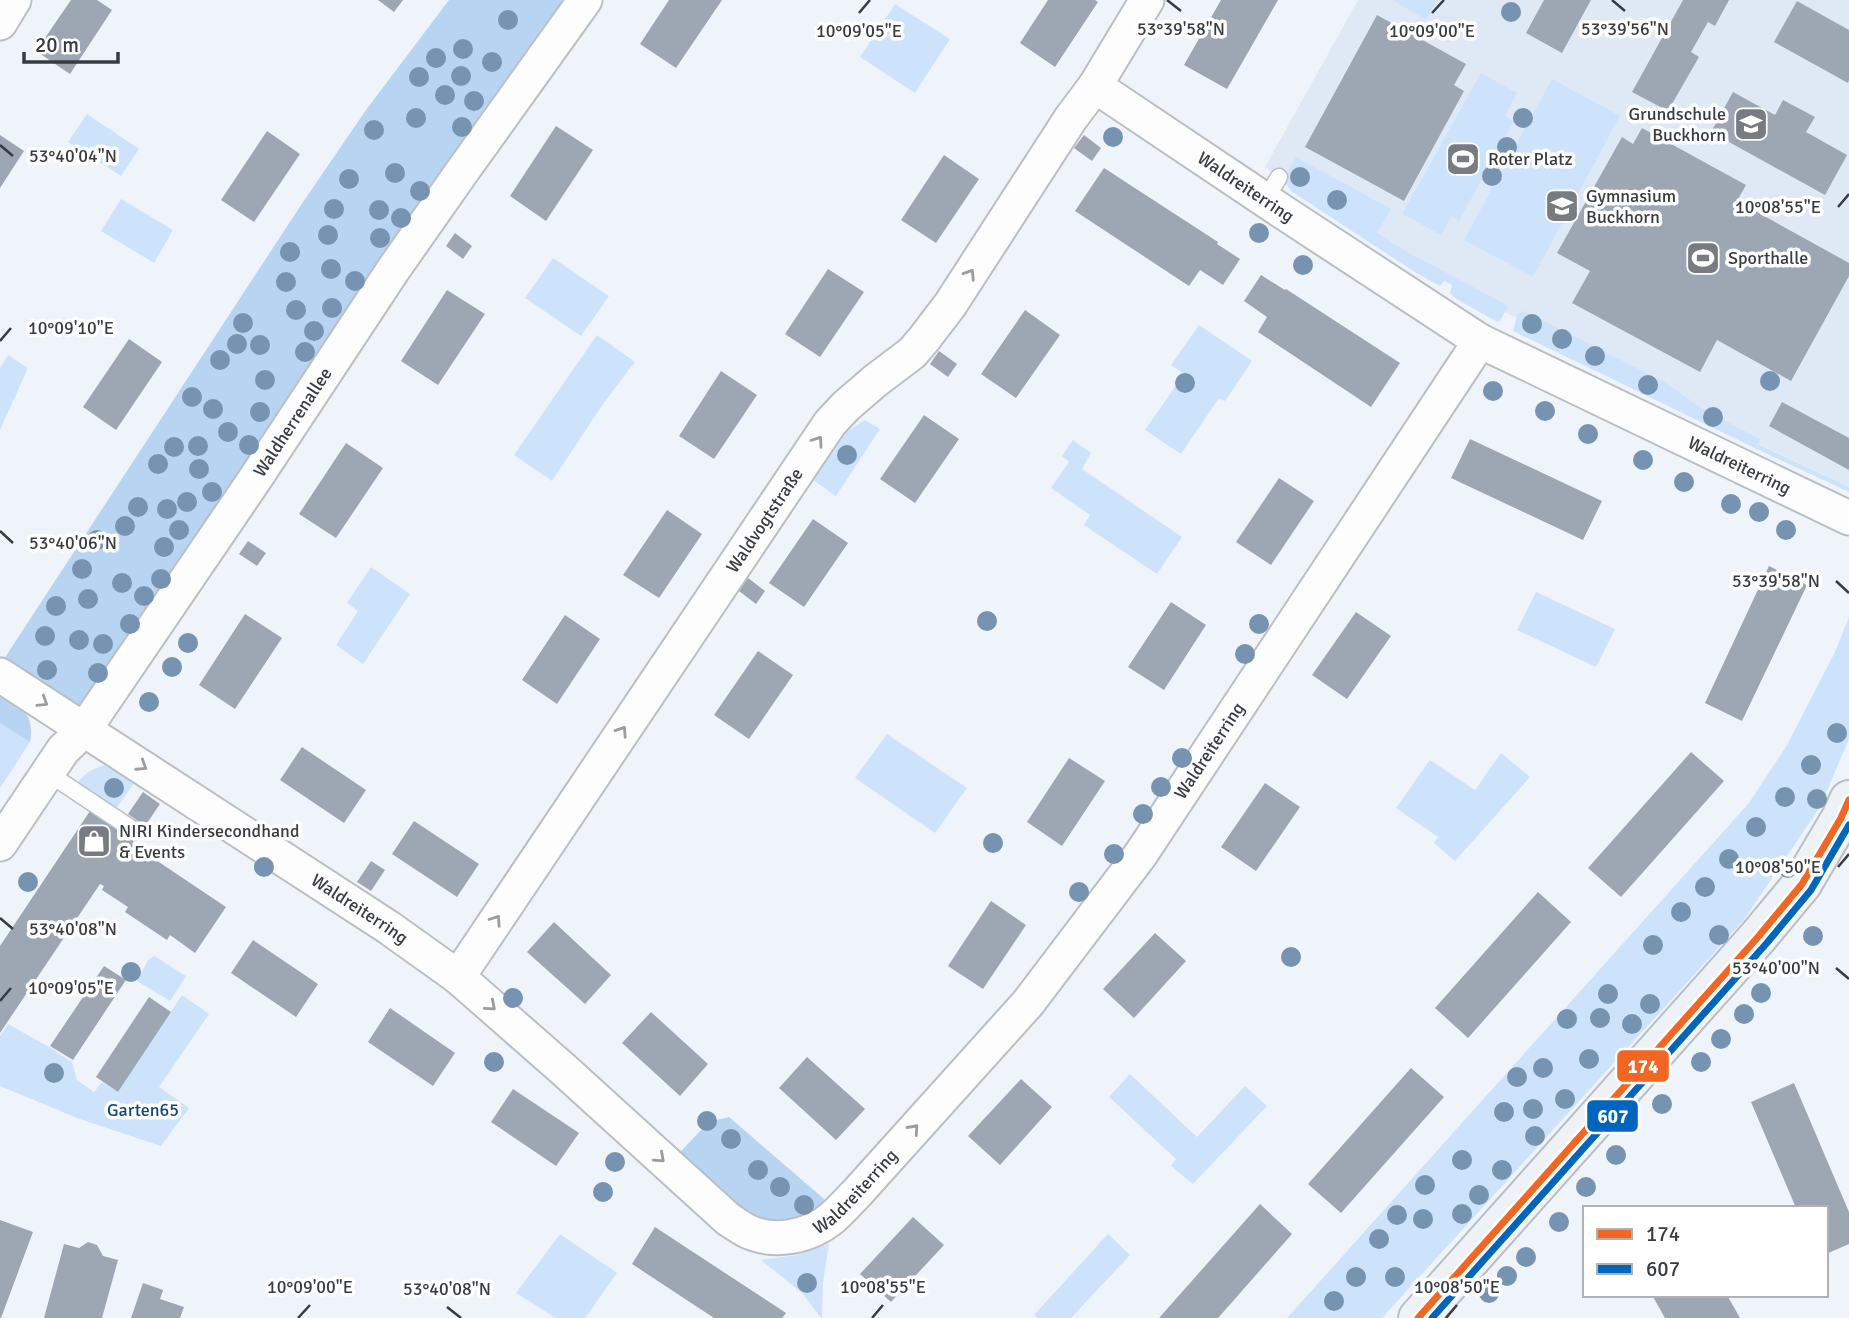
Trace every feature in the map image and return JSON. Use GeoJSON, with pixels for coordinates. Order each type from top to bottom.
{"type":"FeatureCollection","features":[{"type":"Feature","properties":{"kind":"main road"},"geometry":{"type":"LineString","coordinates":[[1418,1318],[1758,937],[1802,884],[1849,800]]}},
{"type":"Feature","properties":{"kind":"street"},"geometry":{"type":"LineString","coordinates":[[0,23],[14,0]]}},
{"type":"Feature","properties":{"kind":"street","name":"Waldherrenallee"},"geometry":{"type":"LineString","coordinates":[[0,844],[63,750],[85,729],[393,270],[585,0]]}},
{"type":"Feature","properties":{"kind":"street"},"geometry":{"type":"LineString","coordinates":[[1095,86],[1147,0]]}},
{"type":"Feature","properties":{"kind":"street","name":"Waldreiterring"},"geometry":{"type":"LineString","coordinates":[[1095,86],[1272,188],[1480,341],[1849,518]]}},
{"type":"Feature","properties":{"kind":"street","name":"Waldvogtstraße"},"geometry":{"type":"LineString","coordinates":[[458,977],[830,423],[875,381],[912,353],[924,339],[950,305],[1071,118],[1095,86]]}},
{"type":"Feature","properties":{"kind":"street","name":"Waldreiterring"},"geometry":{"type":"LineString","coordinates":[[0,674],[388,927],[458,977],[728,1219],[748,1231],[766,1237],[783,1238],[816,1228],[856,1194],[1001,1034],[1093,919],[1141,854],[1480,341]]}},
{"type":"Feature","properties":{"kind":"lane"},"geometry":{"type":"LineString","coordinates":[[48,774],[135,831]]}},
{"type":"Feature","properties":{"kind":"shaded area"},"geometry":{"type":"Polygon","coordinates":[[[449,0],[571,0],[89,701],[61,713],[0,665],[301,205],[366,110],[449,0]]]}},
{"type":"Feature","properties":{"kind":"shaded area","name":"Gymnasium Buckhorn"},"geometry":{"type":"Polygon","coordinates":[[[1358,0],[1849,0],[1849,487],[1757,443],[1407,261],[1265,167],[1358,0]]]}},
{"type":"Feature","properties":{"kind":"shaded area"},"geometry":{"type":"Polygon","coordinates":[[[0,693],[15,703],[29,718],[30,742],[0,723],[0,693]]]}},
{"type":"Feature","properties":{"kind":"shaded area"},"geometry":{"type":"Polygon","coordinates":[[[729,1117],[838,1211],[783,1238],[668,1165],[712,1121],[729,1117]]]}},
{"type":"Feature","properties":{"kind":"green space"},"geometry":{"type":"Polygon","coordinates":[[[1395,0],[1437,0],[1426,20],[1395,0]]]}},
{"type":"Feature","properties":{"kind":"green space"},"geometry":{"type":"Polygon","coordinates":[[[895,4],[950,39],[915,93],[860,57],[895,4]]]}},
{"type":"Feature","properties":{"kind":"green space","name":"Roter Platz"},"geometry":{"type":"Polygon","coordinates":[[[1481,73],[1517,93],[1505,116],[1514,121],[1459,221],[1451,216],[1441,235],[1402,214],[1481,73]]]}},
{"type":"Feature","properties":{"kind":"green space"},"geometry":{"type":"Polygon","coordinates":[[[1552,79],[1620,116],[1533,277],[1464,240],[1552,79]]]}},
{"type":"Feature","properties":{"kind":"green space"},"geometry":{"type":"Polygon","coordinates":[[[87,114],[139,149],[121,176],[68,142],[87,114]]]}},
{"type":"Feature","properties":{"kind":"green space"},"geometry":{"type":"Polygon","coordinates":[[[1296,157],[1391,209],[1377,233],[1505,304],[1508,307],[1500,321],[1497,322],[1455,298],[1450,293],[1452,285],[1444,281],[1440,286],[1413,271],[1291,191],[1283,180],[1296,157]]]}},
{"type":"Feature","properties":{"kind":"green space"},"geometry":{"type":"Polygon","coordinates":[[[121,199],[173,230],[154,263],[101,231],[121,199]]]}},
{"type":"Feature","properties":{"kind":"green space"},"geometry":{"type":"Polygon","coordinates":[[[553,258],[609,296],[581,336],[525,298],[553,258]]]}},
{"type":"Feature","properties":{"kind":"green space"},"geometry":{"type":"Polygon","coordinates":[[[1524,311],[1666,383],[1703,409],[1760,439],[1758,444],[1849,487],[1849,492],[1513,331],[1518,313],[1524,311]]]}},
{"type":"Feature","properties":{"kind":"green space"},"geometry":{"type":"Polygon","coordinates":[[[1199,325],[1252,361],[1225,401],[1219,398],[1181,454],[1145,430],[1184,374],[1171,365],[1199,325]]]}},
{"type":"Feature","properties":{"kind":"green space"},"geometry":{"type":"Polygon","coordinates":[[[597,335],[635,362],[603,404],[552,481],[514,455],[597,335]]]}},
{"type":"Feature","properties":{"kind":"green space"},"geometry":{"type":"Polygon","coordinates":[[[8,355],[28,368],[0,430],[0,368],[8,355]]]}},
{"type":"Feature","properties":{"kind":"green space"},"geometry":{"type":"Polygon","coordinates":[[[865,420],[880,429],[836,496],[807,476],[839,438],[865,420]]]}},
{"type":"Feature","properties":{"kind":"green space"},"geometry":{"type":"Polygon","coordinates":[[[1073,440],[1091,453],[1082,469],[1182,537],[1157,574],[1084,525],[1090,515],[1051,488],[1069,462],[1062,456],[1073,440]]]}},
{"type":"Feature","properties":{"kind":"green space"},"geometry":{"type":"Polygon","coordinates":[[[371,567],[410,594],[363,664],[336,645],[358,611],[347,603],[371,567]]]}},
{"type":"Feature","properties":{"kind":"green space"},"geometry":{"type":"Polygon","coordinates":[[[1536,592],[1615,629],[1596,667],[1517,630],[1536,592]]]}},
{"type":"Feature","properties":{"kind":"green space"},"geometry":{"type":"Polygon","coordinates":[[[1849,617],[1849,739],[1820,807],[1743,921],[1382,1318],[1287,1318],[1749,803],[1787,745],[1835,652],[1849,617]]]}},
{"type":"Feature","properties":{"kind":"green space"},"geometry":{"type":"Polygon","coordinates":[[[0,723],[30,742],[0,788],[0,723]]]}},
{"type":"Feature","properties":{"kind":"green space"},"geometry":{"type":"Polygon","coordinates":[[[887,734],[967,788],[935,833],[855,778],[887,734]]]}},
{"type":"Feature","properties":{"kind":"green space"},"geometry":{"type":"Polygon","coordinates":[[[1501,753],[1530,777],[1455,861],[1434,843],[1438,837],[1396,808],[1430,760],[1475,790],[1501,753]]]}},
{"type":"Feature","properties":{"kind":"green space"},"geometry":{"type":"Polygon","coordinates":[[[105,765],[116,766],[137,779],[111,816],[72,790],[86,774],[105,765]]]}},
{"type":"Feature","properties":{"kind":"green space"},"geometry":{"type":"Polygon","coordinates":[[[154,956],[186,976],[170,1001],[137,981],[148,960],[154,956]]]}},
{"type":"Feature","properties":{"kind":"green space","name":"Garten65"},"geometry":{"type":"Polygon","coordinates":[[[182,995],[209,1014],[159,1087],[189,1108],[161,1146],[77,1118],[0,1086],[0,1036],[8,1024],[72,1062],[77,1080],[94,1092],[102,1082],[118,1092],[182,995]]]}},
{"type":"Feature","properties":{"kind":"green space"},"geometry":{"type":"Polygon","coordinates":[[[1130,1074],[1197,1137],[1245,1086],[1267,1106],[1193,1184],[1171,1166],[1176,1159],[1109,1097],[1130,1074]]]}},
{"type":"Feature","properties":{"kind":"green space"},"geometry":{"type":"Polygon","coordinates":[[[560,1234],[617,1273],[585,1318],[556,1318],[516,1293],[560,1234]]]}},
{"type":"Feature","properties":{"kind":"green space"},"geometry":{"type":"Polygon","coordinates":[[[1108,1234],[1130,1255],[1071,1318],[1037,1318],[1034,1315],[1108,1234]]]}},
{"type":"Feature","properties":{"kind":"green space"},"geometry":{"type":"Polygon","coordinates":[[[829,1244],[821,1318],[803,1294],[761,1260],[796,1255],[829,1244]]]}},
{"type":"Feature","properties":{"kind":"building"},"geometry":{"type":"Polygon","coordinates":[[[71,0],[97,0],[112,10],[70,74],[36,51],[71,0]]]}},
{"type":"Feature","properties":{"kind":"building"},"geometry":{"type":"Polygon","coordinates":[[[378,0],[403,0],[394,12],[378,0]]]}},
{"type":"Feature","properties":{"kind":"building"},"geometry":{"type":"Polygon","coordinates":[[[669,0],[722,0],[676,68],[640,44],[669,0]]]}},
{"type":"Feature","properties":{"kind":"building"},"geometry":{"type":"Polygon","coordinates":[[[1048,0],[1098,2],[1055,67],[1020,43],[1048,0]]]}},
{"type":"Feature","properties":{"kind":"building"},"geometry":{"type":"Polygon","coordinates":[[[1221,0],[1278,0],[1227,89],[1184,65],[1221,0]]]}},
{"type":"Feature","properties":{"kind":"building"},"geometry":{"type":"Polygon","coordinates":[[[1544,0],[1591,0],[1562,53],[1526,33],[1544,0]]]}},
{"type":"Feature","properties":{"kind":"building"},"geometry":{"type":"Polygon","coordinates":[[[1683,0],[1729,0],[1715,26],[1708,22],[1691,52],[1699,57],[1668,111],[1632,92],[1683,0]]]}},
{"type":"Feature","properties":{"kind":"building"},"geometry":{"type":"Polygon","coordinates":[[[1797,1],[1849,30],[1848,83],[1774,42],[1797,1]]]}},
{"type":"Feature","properties":{"kind":"building"},"geometry":{"type":"Polygon","coordinates":[[[1377,15],[1466,64],[1454,85],[1464,91],[1404,201],[1305,147],[1377,15]]]}},
{"type":"Feature","properties":{"kind":"building"},"geometry":{"type":"Polygon","coordinates":[[[1733,92],[1775,115],[1783,100],[1815,117],[1806,132],[1847,155],[1825,195],[1711,132],[1733,92]]]}},
{"type":"Feature","properties":{"kind":"building"},"geometry":{"type":"Polygon","coordinates":[[[556,126],[593,150],[546,221],[510,196],[556,126]]]}},
{"type":"Feature","properties":{"kind":"building","name":"Sporthalle"},"geometry":{"type":"Polygon","coordinates":[[[1642,128],[1746,185],[1737,201],[1849,263],[1849,276],[1791,381],[1717,340],[1700,372],[1572,303],[1590,271],[1557,253],[1622,137],[1633,144],[1642,128]]]}},
{"type":"Feature","properties":{"kind":"building"},"geometry":{"type":"Polygon","coordinates":[[[267,131],[300,154],[254,222],[221,200],[267,131]]]}},
{"type":"Feature","properties":{"kind":"building"},"geometry":{"type":"Polygon","coordinates":[[[0,135],[24,151],[0,188],[0,135]]]}},
{"type":"Feature","properties":{"kind":"building"},"geometry":{"type":"Polygon","coordinates":[[[1084,135],[1101,148],[1092,161],[1074,148],[1084,135]]]}},
{"type":"Feature","properties":{"kind":"building"},"geometry":{"type":"Polygon","coordinates":[[[944,155],[979,179],[936,243],[901,220],[944,155]]]}},
{"type":"Feature","properties":{"kind":"building"},"geometry":{"type":"Polygon","coordinates":[[[1104,168],[1240,259],[1223,285],[1200,270],[1189,286],[1075,211],[1104,168]]]}},
{"type":"Feature","properties":{"kind":"building"},"geometry":{"type":"Polygon","coordinates":[[[455,233],[472,246],[463,259],[446,246],[455,233]]]}},
{"type":"Feature","properties":{"kind":"building"},"geometry":{"type":"Polygon","coordinates":[[[828,269],[864,292],[820,357],[785,334],[828,269]]]}},
{"type":"Feature","properties":{"kind":"building"},"geometry":{"type":"Polygon","coordinates":[[[1261,275],[1400,363],[1371,407],[1258,332],[1267,317],[1244,301],[1261,275]]]}},
{"type":"Feature","properties":{"kind":"building"},"geometry":{"type":"Polygon","coordinates":[[[447,290],[485,314],[438,385],[401,361],[447,290]]]}},
{"type":"Feature","properties":{"kind":"building"},"geometry":{"type":"Polygon","coordinates":[[[1025,310],[1060,335],[1016,398],[981,374],[1025,310]]]}},
{"type":"Feature","properties":{"kind":"building"},"geometry":{"type":"Polygon","coordinates":[[[129,339],[162,362],[116,430],[83,407],[129,339]]]}},
{"type":"Feature","properties":{"kind":"building"},"geometry":{"type":"Polygon","coordinates":[[[939,351],[957,364],[948,377],[930,364],[939,351]]]}},
{"type":"Feature","properties":{"kind":"building"},"geometry":{"type":"Polygon","coordinates":[[[721,371],[757,395],[714,459],[679,436],[721,371]]]}},
{"type":"Feature","properties":{"kind":"building"},"geometry":{"type":"Polygon","coordinates":[[[1782,402],[1849,438],[1849,470],[1769,426],[1782,402]]]}},
{"type":"Feature","properties":{"kind":"building"},"geometry":{"type":"Polygon","coordinates":[[[924,415],[959,439],[915,503],[880,479],[924,415]]]}},
{"type":"Feature","properties":{"kind":"building"},"geometry":{"type":"Polygon","coordinates":[[[1470,439],[1602,501],[1583,540],[1451,478],[1470,439]]]}},
{"type":"Feature","properties":{"kind":"building"},"geometry":{"type":"Polygon","coordinates":[[[346,443],[383,468],[336,538],[299,514],[346,443]]]}},
{"type":"Feature","properties":{"kind":"building"},"geometry":{"type":"Polygon","coordinates":[[[1279,478],[1314,501],[1271,565],[1236,542],[1279,478]]]}},
{"type":"Feature","properties":{"kind":"building"},"geometry":{"type":"Polygon","coordinates":[[[667,510],[702,534],[659,598],[623,575],[667,510]]]}},
{"type":"Feature","properties":{"kind":"building"},"geometry":{"type":"Polygon","coordinates":[[[813,519],[848,543],[804,607],[769,583],[813,519]]]}},
{"type":"Feature","properties":{"kind":"building"},"geometry":{"type":"Polygon","coordinates":[[[248,541],[266,553],[257,566],[239,554],[248,541]]]}},
{"type":"Feature","properties":{"kind":"building"},"geometry":{"type":"Polygon","coordinates":[[[1769,566],[1807,585],[1742,721],[1705,703],[1769,566]]]}},
{"type":"Feature","properties":{"kind":"building"},"geometry":{"type":"Polygon","coordinates":[[[748,578],[765,591],[756,604],[739,591],[748,578]]]}},
{"type":"Feature","properties":{"kind":"building"},"geometry":{"type":"Polygon","coordinates":[[[1171,602],[1206,625],[1164,690],[1128,667],[1171,602]]]}},
{"type":"Feature","properties":{"kind":"building"},"geometry":{"type":"Polygon","coordinates":[[[1356,612],[1391,636],[1347,699],[1312,675],[1356,612]]]}},
{"type":"Feature","properties":{"kind":"building"},"geometry":{"type":"Polygon","coordinates":[[[245,614],[282,638],[235,709],[199,685],[245,614]]]}},
{"type":"Feature","properties":{"kind":"building"},"geometry":{"type":"Polygon","coordinates":[[[565,615],[600,639],[557,704],[522,680],[565,615]]]}},
{"type":"Feature","properties":{"kind":"building"},"geometry":{"type":"Polygon","coordinates":[[[758,651],[793,675],[749,739],[714,715],[758,651]]]}},
{"type":"Feature","properties":{"kind":"building"},"geometry":{"type":"Polygon","coordinates":[[[302,747],[366,790],[344,823],[280,780],[302,747]]]}},
{"type":"Feature","properties":{"kind":"building"},"geometry":{"type":"Polygon","coordinates":[[[1691,752],[1724,781],[1621,897],[1588,868],[1691,752]]]}},
{"type":"Feature","properties":{"kind":"building"},"geometry":{"type":"Polygon","coordinates":[[[1069,758],[1105,781],[1062,846],[1027,822],[1069,758]]]}},
{"type":"Feature","properties":{"kind":"building"},"geometry":{"type":"Polygon","coordinates":[[[1265,783],[1300,807],[1256,871],[1221,847],[1265,783]]]}},
{"type":"Feature","properties":{"kind":"building"},"geometry":{"type":"Polygon","coordinates":[[[143,792],[160,804],[145,826],[128,814],[143,792]]]}},
{"type":"Feature","properties":{"kind":"building"},"geometry":{"type":"Polygon","coordinates":[[[90,811],[134,841],[132,844],[226,907],[195,953],[170,935],[167,940],[125,912],[128,907],[102,890],[104,886],[100,884],[0,1033],[0,946],[90,811]]]}},
{"type":"Feature","properties":{"kind":"building"},"geometry":{"type":"Polygon","coordinates":[[[414,821],[479,864],[457,897],[392,854],[414,821]]]}},
{"type":"Feature","properties":{"kind":"building"},"geometry":{"type":"Polygon","coordinates":[[[371,861],[385,870],[371,891],[357,882],[371,861]]]}},
{"type":"Feature","properties":{"kind":"building"},"geometry":{"type":"Polygon","coordinates":[[[1538,892],[1571,922],[1468,1038],[1435,1008],[1538,892]]]}},
{"type":"Feature","properties":{"kind":"building"},"geometry":{"type":"Polygon","coordinates":[[[991,901],[1026,925],[983,989],[948,966],[991,901]]]}},
{"type":"Feature","properties":{"kind":"building"},"geometry":{"type":"Polygon","coordinates":[[[554,922],[611,975],[585,1004],[527,952],[554,922]]]}},
{"type":"Feature","properties":{"kind":"building"},"geometry":{"type":"Polygon","coordinates":[[[1155,933],[1186,961],[1134,1018],[1103,989],[1155,933]]]}},
{"type":"Feature","properties":{"kind":"building"},"geometry":{"type":"Polygon","coordinates":[[[253,940],[318,984],[296,1017],[231,973],[253,940]]]}},
{"type":"Feature","properties":{"kind":"building"},"geometry":{"type":"Polygon","coordinates":[[[104,966],[126,980],[73,1060],[50,1046],[104,966]]]}},
{"type":"Feature","properties":{"kind":"building"},"geometry":{"type":"Polygon","coordinates":[[[149,997],[171,1012],[118,1092],[96,1077],[149,997]]]}},
{"type":"Feature","properties":{"kind":"building"},"geometry":{"type":"Polygon","coordinates":[[[390,1008],[455,1053],[433,1086],[368,1042],[390,1008]]]}},
{"type":"Feature","properties":{"kind":"building"},"geometry":{"type":"Polygon","coordinates":[[[651,1012],[708,1064],[680,1096],[622,1043],[651,1012]]]}},
{"type":"Feature","properties":{"kind":"building"},"geometry":{"type":"Polygon","coordinates":[[[807,1057],[865,1109],[836,1140],[779,1088],[807,1057]]]}},
{"type":"Feature","properties":{"kind":"building"},"geometry":{"type":"Polygon","coordinates":[[[1411,1068],[1444,1097],[1341,1213],[1308,1184],[1411,1068]]]}},
{"type":"Feature","properties":{"kind":"building"},"geometry":{"type":"Polygon","coordinates":[[[1021,1079],[1052,1107],[1000,1165],[968,1136],[1021,1079]]]}},
{"type":"Feature","properties":{"kind":"building"},"geometry":{"type":"Polygon","coordinates":[[[1794,1083],[1849,1212],[1849,1244],[1828,1253],[1828,1206],[1795,1206],[1751,1102],[1794,1083]]]}},
{"type":"Feature","properties":{"kind":"building"},"geometry":{"type":"Polygon","coordinates":[[[513,1089],[579,1133],[556,1166],[491,1122],[513,1089]]]}},
{"type":"Feature","properties":{"kind":"building"},"geometry":{"type":"Polygon","coordinates":[[[1260,1204],[1292,1234],[1218,1318],[1159,1318],[1260,1204]]]}},
{"type":"Feature","properties":{"kind":"building"},"geometry":{"type":"Polygon","coordinates":[[[913,1217],[944,1245],[891,1302],[860,1274],[913,1217]]]}},
{"type":"Feature","properties":{"kind":"building"},"geometry":{"type":"Polygon","coordinates":[[[0,1220],[33,1232],[1,1318],[0,1318],[0,1220]]]}},
{"type":"Feature","properties":{"kind":"building"},"geometry":{"type":"Polygon","coordinates":[[[655,1227],[786,1313],[782,1318],[714,1318],[632,1264],[655,1227]]]}},
{"type":"Feature","properties":{"kind":"building"},"geometry":{"type":"Polygon","coordinates":[[[88,1242],[97,1245],[103,1256],[118,1260],[102,1318],[44,1318],[64,1244],[79,1248],[88,1242]]]}},
{"type":"Feature","properties":{"kind":"building"},"geometry":{"type":"Polygon","coordinates":[[[143,1283],[163,1290],[160,1299],[184,1307],[180,1318],[131,1318],[143,1283]]]}},
{"type":"Feature","properties":{"kind":"building"},"geometry":{"type":"Polygon","coordinates":[[[1653,1297],[1728,1297],[1740,1318],[1665,1318],[1653,1297]]]}},
{"type":"Feature","properties":{"kind":"transit line","name":"174"},"geometry":{"type":"LineString","coordinates":[[1418,1318],[1758,937],[1802,884],[1849,800]]}},
{"type":"Feature","properties":{"kind":"transit line","name":"607"},"geometry":{"type":"LineString","coordinates":[[1432,1318],[1766,944],[1811,890],[1849,825]]}},
{"type":"Feature","properties":{"kind":"place","name":"Grundschule Buckhorn"},"geometry":{"type":"Point","coordinates":[1751,124]}},
{"type":"Feature","properties":{"kind":"place","name":"Roter Platz"},"geometry":{"type":"Point","coordinates":[1463,159]}},
{"type":"Feature","properties":{"kind":"place","name":"Gymnasium Buckhorn"},"geometry":{"type":"Point","coordinates":[1562,206]}},
{"type":"Feature","properties":{"kind":"place","name":"Sporthalle"},"geometry":{"type":"Point","coordinates":[1703,258]}},
{"type":"Feature","properties":{"kind":"place","name":"NIRI Kindersecondhand & Events"},"geometry":{"type":"Point","coordinates":[94,841]}}]}
